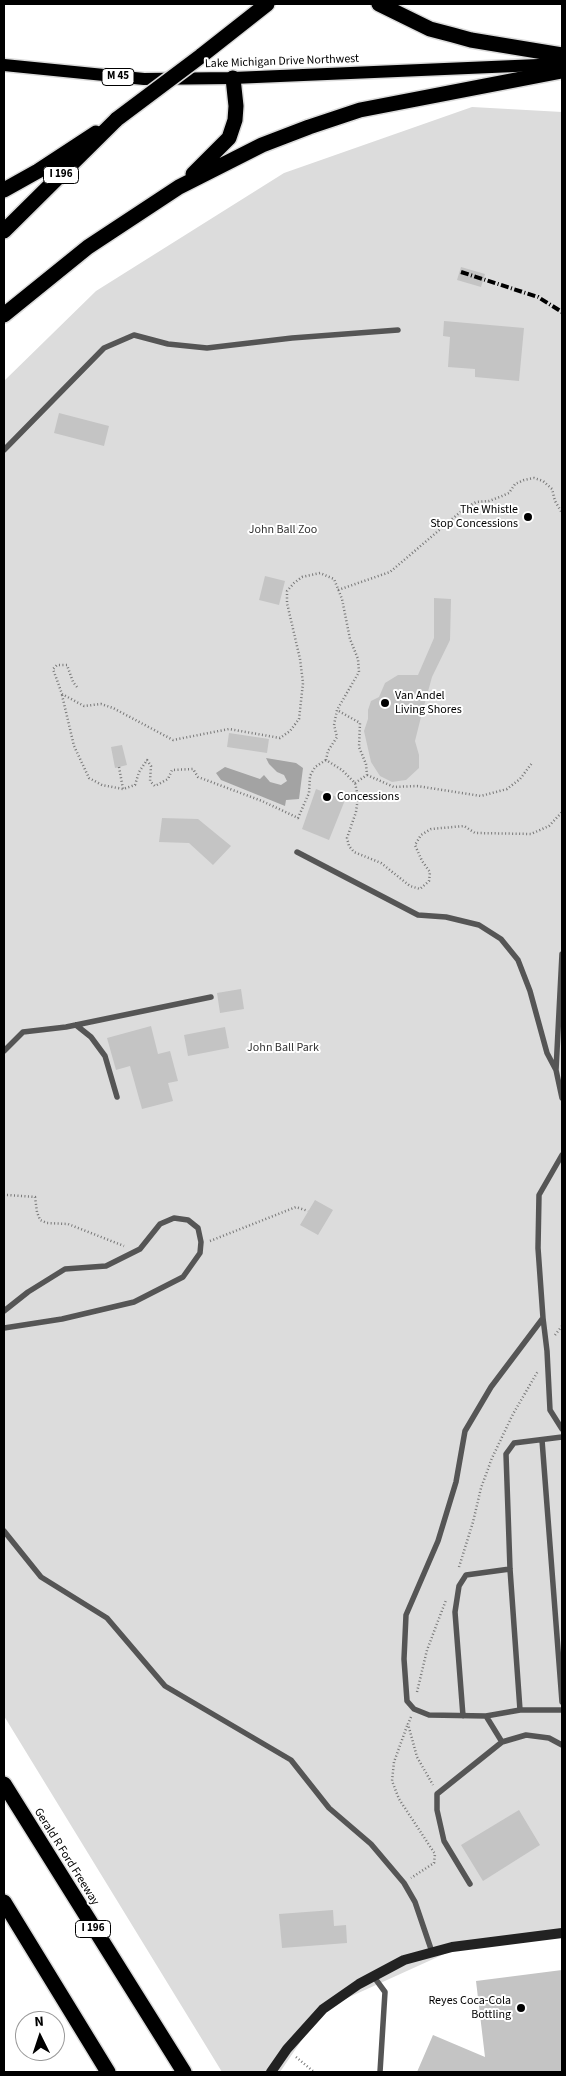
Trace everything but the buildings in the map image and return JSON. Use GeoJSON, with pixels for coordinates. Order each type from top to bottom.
{"type":"FeatureCollection","features":[{"type":"Feature","properties":{"kind":"highway","name":"I 196"},"geometry":{"type":"LineString","coordinates":[[4,231],[114,121],[267,4]]}},
{"type":"Feature","properties":{"kind":"highway"},"geometry":{"type":"LineString","coordinates":[[379,4],[430,29],[451,35],[562,55]]}},
{"type":"Feature","properties":{"kind":"highway"},"geometry":{"type":"LineString","coordinates":[[4,315],[88,247],[179,187],[262,145],[309,126],[360,110],[562,71]]}},
{"type":"Feature","properties":{"kind":"highway"},"geometry":{"type":"LineString","coordinates":[[179,187],[229,138],[235,120],[236,106],[233,78]]}},
{"type":"Feature","properties":{"kind":"highway"},"geometry":{"type":"LineString","coordinates":[[4,190],[38,171],[114,121]]}},
{"type":"Feature","properties":{"kind":"highway","name":"Gerald R Ford Freeway"},"geometry":{"type":"LineString","coordinates":[[4,1784],[184,2072]]}},
{"type":"Feature","properties":{"kind":"highway"},"geometry":{"type":"LineString","coordinates":[[4,1902],[108,2072]]}},
{"type":"Feature","properties":{"kind":"main road","name":"Lake Michigan Drive Northwest"},"geometry":{"type":"LineString","coordinates":[[4,65],[144,79],[233,78],[562,64]]}},
{"type":"Feature","properties":{"kind":"street"},"geometry":{"type":"LineString","coordinates":[[271,2072],[287,2049],[323,2009],[359,1984],[404,1960],[452,1947],[562,1933]]}},
{"type":"Feature","properties":{"kind":"lane"},"geometry":{"type":"LineString","coordinates":[[4,450],[104,348],[134,335],[168,344],[206,348],[292,338],[398,330]]}},
{"type":"Feature","properties":{"kind":"lane"},"geometry":{"type":"LineString","coordinates":[[297,852],[418,915],[446,916],[479,925],[502,939],[518,960],[530,991],[547,1053],[556,1070]]}},
{"type":"Feature","properties":{"kind":"lane"},"geometry":{"type":"LineString","coordinates":[[562,954],[556,1070],[562,1098]]}},
{"type":"Feature","properties":{"kind":"lane"},"geometry":{"type":"LineString","coordinates":[[4,1051],[23,1032],[76,1025],[211,997]]}},
{"type":"Feature","properties":{"kind":"lane"},"geometry":{"type":"LineString","coordinates":[[76,1025],[91,1037],[105,1056],[117,1096]]}},
{"type":"Feature","properties":{"kind":"lane"},"geometry":{"type":"LineString","coordinates":[[562,1154],[539,1195],[538,1248],[550,1410],[562,1429]]}},
{"type":"Feature","properties":{"kind":"lane"},"geometry":{"type":"LineString","coordinates":[[4,1311],[28,1292],[65,1269],[106,1266],[140,1249],[160,1224],[174,1218],[188,1220],[198,1228],[201,1242],[200,1253],[183,1277],[134,1302],[62,1318],[4,1328]]}},
{"type":"Feature","properties":{"kind":"lane"},"geometry":{"type":"LineString","coordinates":[[543,1318],[491,1387],[465,1431],[456,1482],[438,1541],[406,1614],[404,1659],[406,1700],[414,1709],[429,1715],[486,1716],[520,1710],[562,1710]]}},
{"type":"Feature","properties":{"kind":"lane"},"geometry":{"type":"LineString","coordinates":[[520,1710],[510,1569],[506,1454],[514,1443],[562,1437]]}},
{"type":"Feature","properties":{"kind":"lane"},"geometry":{"type":"LineString","coordinates":[[542,1440],[562,1702]]}},
{"type":"Feature","properties":{"kind":"lane"},"geometry":{"type":"LineString","coordinates":[[4,1531],[41,1577],[107,1618],[165,1686],[291,1760],[329,1808],[371,1844],[404,1883],[415,1902],[432,1952]]}},
{"type":"Feature","properties":{"kind":"lane"},"geometry":{"type":"LineString","coordinates":[[463,1716],[456,1612],[458,1586],[466,1575],[510,1569]]}},
{"type":"Feature","properties":{"kind":"lane"},"geometry":{"type":"LineString","coordinates":[[486,1716],[502,1742]]}},
{"type":"Feature","properties":{"kind":"lane"},"geometry":{"type":"LineString","coordinates":[[470,1884],[444,1841],[437,1810],[437,1794],[502,1742],[526,1735],[549,1738],[562,1745]]}},
{"type":"Feature","properties":{"kind":"lane"},"geometry":{"type":"LineString","coordinates":[[374,1977],[384,1992],[380,2072]]}},
{"type":"Feature","properties":{"kind":"path"},"geometry":{"type":"LineString","coordinates":[[338,590],[390,572],[464,509],[476,502],[489,501],[502,496],[509,492],[515,484],[524,480],[534,478],[543,481],[552,489],[555,501],[562,513]]}},
{"type":"Feature","properties":{"kind":"path"},"geometry":{"type":"LineString","coordinates":[[62,694],[84,706],[101,704],[113,708],[173,740],[229,729],[280,738],[295,725],[299,719],[302,707],[303,683],[300,659],[287,603],[287,591],[302,577],[320,574],[334,579],[350,639],[358,659],[359,672],[338,710],[334,725],[337,737],[328,751],[326,760],[315,767],[310,776],[309,793],[298,818],[262,801],[198,777],[193,769],[172,770],[168,779],[155,786],[150,781],[151,766],[147,760],[139,772],[135,785],[123,789],[102,785],[89,778],[74,746],[62,694],[53,669],[57,664],[67,665],[73,682],[77,687]]}},
{"type":"Feature","properties":{"kind":"path"},"geometry":{"type":"LineString","coordinates":[[338,710],[360,723],[359,747],[366,764],[367,775]]}},
{"type":"Feature","properties":{"kind":"path"},"geometry":{"type":"LineString","coordinates":[[326,760],[342,770],[355,783],[358,797],[356,812],[347,838],[349,846],[354,852],[381,863],[410,886],[420,889],[429,881],[430,872],[415,845],[421,835],[431,829],[464,826],[475,833],[531,834],[549,826],[562,812]]}},
{"type":"Feature","properties":{"kind":"path"},"geometry":{"type":"LineString","coordinates":[[367,775],[394,787],[417,786],[481,796],[507,788],[520,779],[532,763]]}},
{"type":"Feature","properties":{"kind":"path"},"geometry":{"type":"LineString","coordinates":[[119,767],[123,789]]}},
{"type":"Feature","properties":{"kind":"path"},"geometry":{"type":"LineString","coordinates":[[355,783],[367,775]]}},
{"type":"Feature","properties":{"kind":"path"},"geometry":{"type":"LineString","coordinates":[[7,1195],[35,1197],[35,1206],[40,1220],[47,1223],[68,1224],[124,1245],[134,1252]]}},
{"type":"Feature","properties":{"kind":"path"},"geometry":{"type":"LineString","coordinates":[[201,1242],[210,1241],[296,1207],[308,1211]]}},
{"type":"Feature","properties":{"kind":"path"},"geometry":{"type":"LineString","coordinates":[[457,1573],[473,1522],[481,1488],[492,1458],[557,1331],[562,1326]]}},
{"type":"Feature","properties":{"kind":"path"},"geometry":{"type":"LineString","coordinates":[[404,1883],[434,1863],[435,1854],[399,1799],[392,1781],[394,1762],[414,1709],[427,1650],[446,1599]]}},
{"type":"Feature","properties":{"kind":"path"},"geometry":{"type":"LineString","coordinates":[[408,1724],[418,1756],[437,1794]]}},
{"type":"Feature","properties":{"kind":"path"},"geometry":{"type":"LineString","coordinates":[[287,2049],[314,2072]]}},
{"type":"Feature","properties":{"kind":"green space","name":"John Ball Park"},"geometry":{"type":"Polygon","coordinates":[[[472,107],[562,112],[562,1933],[462,1946],[323,2009],[280,2072],[222,2072],[4,1716],[4,381],[96,291],[284,173],[472,107]]]}},
{"type":"Feature","properties":{"kind":"shaded area"},"geometry":{"type":"Polygon","coordinates":[[[266,758],[296,763],[303,768],[299,799],[286,800],[285,806],[221,780],[216,773],[225,767],[260,779],[264,775],[270,782],[281,785],[287,781],[284,775],[277,772],[269,764],[266,758]]]}},
{"type":"Feature","properties":{"kind":"railway"},"geometry":{"type":"LineString","coordinates":[[461,272],[538,297],[562,312]]}},
{"type":"Feature","properties":{"kind":"place","name":"The Whistle Stop Concessions"},"geometry":{"type":"Point","coordinates":[528,517]}},
{"type":"Feature","properties":{"kind":"place","name":"Van Andel Living Shores"},"geometry":{"type":"Point","coordinates":[385,703]}},
{"type":"Feature","properties":{"kind":"place","name":"Concessions"},"geometry":{"type":"Point","coordinates":[327,797]}},
{"type":"Feature","properties":{"kind":"place","name":"Reyes Coca-Cola Bottling"},"geometry":{"type":"Point","coordinates":[521,2008]}},
{"type":"Feature","properties":{"kind":"park label","name":"John Ball Zoo"},"geometry":{"type":"Point","coordinates":[283,530]}}]}
